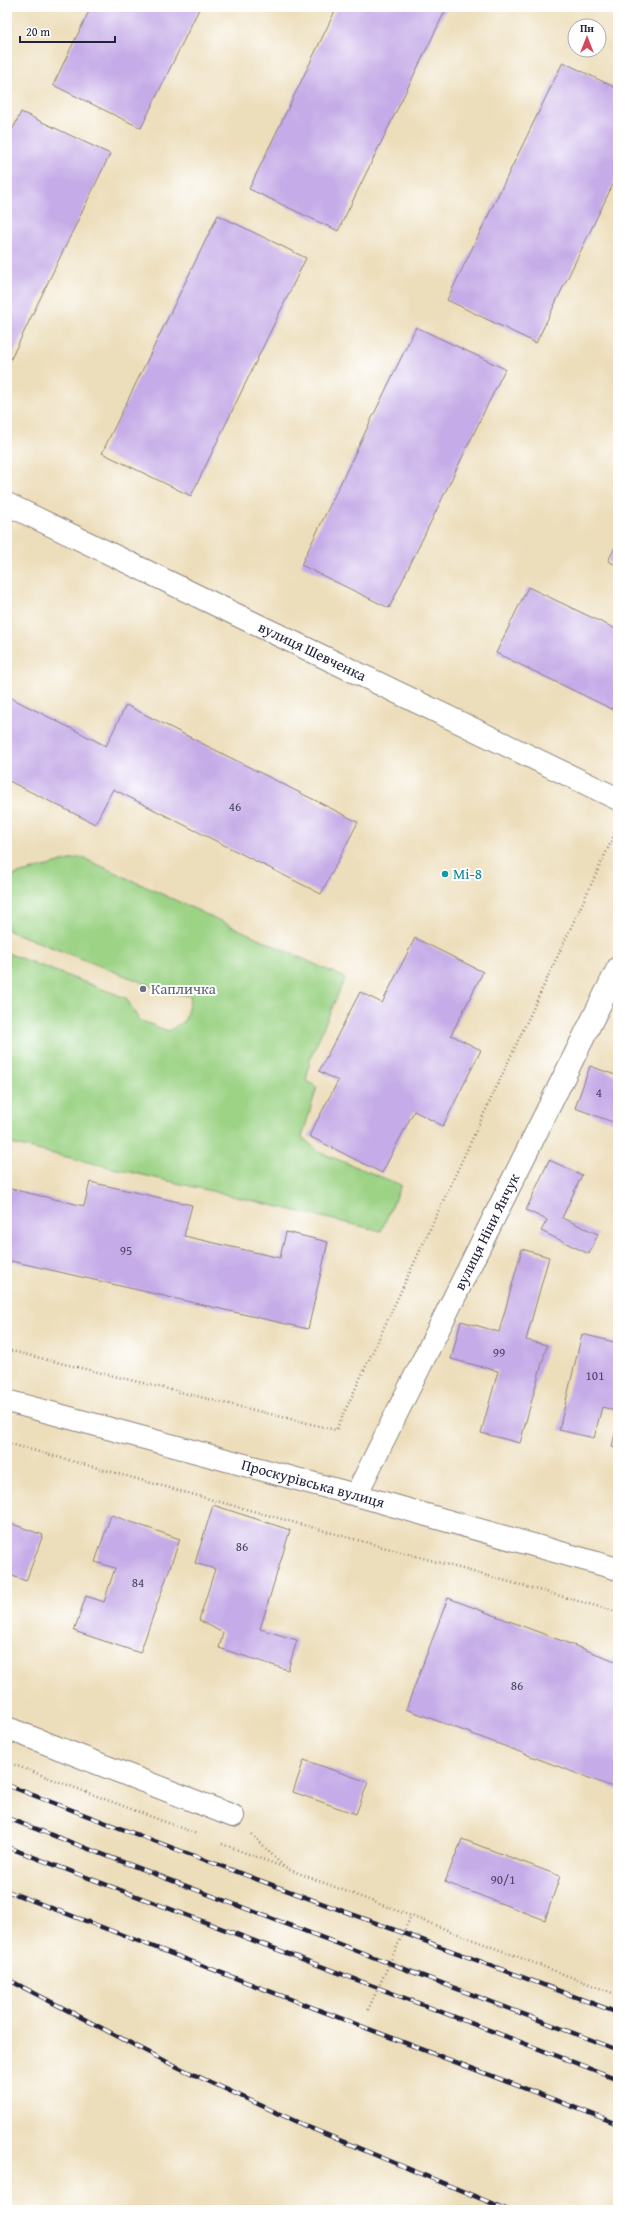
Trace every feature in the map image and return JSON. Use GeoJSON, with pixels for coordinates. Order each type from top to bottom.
{"type":"FeatureCollection","features":[{"type":"Feature","properties":{"kind":"street","name":"вулиця Шевченка"},"geometry":{"type":"LineString","coordinates":[[7,504],[613,796]]}},
{"type":"Feature","properties":{"kind":"street","name":"вулиця Ніни Янчук"},"geometry":{"type":"LineString","coordinates":[[356,1495],[618,968]]}},
{"type":"Feature","properties":{"kind":"street","name":"Проскурівська вулиця"},"geometry":{"type":"LineString","coordinates":[[7,1401],[356,1495],[618,1569]]}},
{"type":"Feature","properties":{"kind":"street"},"geometry":{"type":"LineString","coordinates":[[7,1728],[233,1816]]}},
{"type":"Feature","properties":{"kind":"path"},"geometry":{"type":"LineString","coordinates":[[7,1350],[336,1430],[618,827],[613,796]]}},
{"type":"Feature","properties":{"kind":"path"},"geometry":{"type":"LineString","coordinates":[[7,1443],[618,1612]]}},
{"type":"Feature","properties":{"kind":"path"},"geometry":{"type":"LineString","coordinates":[[7,1762],[205,1837]]}},
{"type":"Feature","properties":{"kind":"path"},"geometry":{"type":"LineString","coordinates":[[233,1816],[285,1868]]}},
{"type":"Feature","properties":{"kind":"path"},"geometry":{"type":"LineString","coordinates":[[219,1843],[618,1995]]}},
{"type":"Feature","properties":{"kind":"path"},"geometry":{"type":"LineString","coordinates":[[368,2010],[411,1916]]}},
{"type":"Feature","properties":{"kind":"green space"},"geometry":{"type":"Polygon","coordinates":[[[81,857],[345,978],[310,1059],[306,1081],[317,1087],[302,1137],[319,1152],[401,1185],[381,1231],[7,1143],[7,953],[126,998],[139,1020],[169,1031],[185,1020],[191,996],[167,992],[7,930],[7,877],[81,857]]]}},
{"type":"Feature","properties":{"kind":"building"},"geometry":{"type":"Polygon","coordinates":[[[91,7],[200,7],[141,128],[53,85],[91,7]]]}},
{"type":"Feature","properties":{"kind":"building"},"geometry":{"type":"Polygon","coordinates":[[[337,7],[447,7],[338,231],[249,189],[337,7]]]}},
{"type":"Feature","properties":{"kind":"building"},"geometry":{"type":"Polygon","coordinates":[[[563,62],[618,89],[618,174],[536,343],[447,300],[563,62]]]}},
{"type":"Feature","properties":{"kind":"building"},"geometry":{"type":"Polygon","coordinates":[[[21,112],[110,154],[7,367],[7,141],[21,112]]]}},
{"type":"Feature","properties":{"kind":"building"},"geometry":{"type":"Polygon","coordinates":[[[218,215],[306,258],[191,496],[102,453],[218,215]]]}},
{"type":"Feature","properties":{"kind":"building"},"geometry":{"type":"Polygon","coordinates":[[[416,327],[505,369],[389,608],[301,565],[416,327]]]}},
{"type":"Feature","properties":{"kind":"building"},"geometry":{"type":"Polygon","coordinates":[[[618,541],[618,566],[608,561],[618,541]]]}},
{"type":"Feature","properties":{"kind":"building"},"geometry":{"type":"Polygon","coordinates":[[[528,587],[618,630],[618,712],[496,653],[528,587]]]}},
{"type":"Feature","properties":{"kind":"building"},"geometry":{"type":"Polygon","coordinates":[[[7,696],[106,746],[126,705],[358,822],[321,894],[113,789],[95,824],[7,780],[7,696]]]}},
{"type":"Feature","properties":{"kind":"building"},"geometry":{"type":"Polygon","coordinates":[[[415,938],[483,972],[451,1035],[481,1050],[443,1126],[414,1111],[382,1173],[309,1136],[338,1081],[319,1071],[360,992],[382,1003],[415,938]]]}},
{"type":"Feature","properties":{"kind":"building"},"geometry":{"type":"Polygon","coordinates":[[[590,1066],[618,1076],[618,1124],[575,1108],[590,1066]]]}},
{"type":"Feature","properties":{"kind":"building"},"geometry":{"type":"Polygon","coordinates":[[[549,1160],[582,1175],[562,1218],[598,1234],[589,1254],[541,1231],[547,1220],[526,1210],[549,1160]]]}},
{"type":"Feature","properties":{"kind":"building"},"geometry":{"type":"Polygon","coordinates":[[[90,1182],[192,1205],[184,1236],[280,1258],[286,1232],[328,1242],[308,1329],[7,1260],[7,1188],[84,1206],[90,1182]]]}},
{"type":"Feature","properties":{"kind":"building"},"geometry":{"type":"Polygon","coordinates":[[[522,1249],[549,1257],[526,1340],[547,1345],[520,1443],[481,1433],[498,1371],[451,1359],[461,1321],[499,1332],[522,1249]]]}},
{"type":"Feature","properties":{"kind":"building"},"geometry":{"type":"Polygon","coordinates":[[[582,1334],[618,1343],[618,1411],[602,1407],[594,1438],[559,1430],[582,1334]]]}},
{"type":"Feature","properties":{"kind":"building"},"geometry":{"type":"Polygon","coordinates":[[[618,1424],[618,1449],[612,1447],[618,1424]]]}},
{"type":"Feature","properties":{"kind":"building"},"geometry":{"type":"Polygon","coordinates":[[[213,1505],[290,1530],[260,1629],[297,1640],[288,1670],[219,1648],[223,1633],[199,1620],[215,1569],[195,1563],[213,1505]]]}},
{"type":"Feature","properties":{"kind":"building"},"geometry":{"type":"Polygon","coordinates":[[[111,1515],[180,1539],[140,1653],[74,1631],[86,1596],[104,1602],[115,1568],[95,1562],[111,1515]]]}},
{"type":"Feature","properties":{"kind":"building"},"geometry":{"type":"Polygon","coordinates":[[[7,1522],[43,1535],[26,1581],[7,1574],[7,1522]]]}},
{"type":"Feature","properties":{"kind":"building"},"geometry":{"type":"Polygon","coordinates":[[[448,1598],[618,1662],[618,1789],[406,1709],[448,1598]]]}},
{"type":"Feature","properties":{"kind":"building"},"geometry":{"type":"Polygon","coordinates":[[[304,1760],[368,1782],[356,1814],[293,1792],[304,1760]]]}},
{"type":"Feature","properties":{"kind":"building"},"geometry":{"type":"Polygon","coordinates":[[[462,1839],[560,1876],[545,1920],[445,1882],[462,1839]]]}},
{"type":"Feature","properties":{"kind":"railway"},"geometry":{"type":"LineString","coordinates":[[7,1785],[618,2013]]}},
{"type":"Feature","properties":{"kind":"railway"},"geometry":{"type":"LineString","coordinates":[[7,1818],[618,2050]]}},
{"type":"Feature","properties":{"kind":"railway"},"geometry":{"type":"LineString","coordinates":[[7,1847],[618,2079]]}},
{"type":"Feature","properties":{"kind":"railway"},"geometry":{"type":"LineString","coordinates":[[7,1891],[618,2124]]}},
{"type":"Feature","properties":{"kind":"railway"},"geometry":{"type":"LineString","coordinates":[[7,1979],[171,2064],[308,2127],[508,2210]]}},
{"type":"Feature","properties":{"kind":"place","name":"Mi-8"},"geometry":{"type":"Point","coordinates":[445,874]}},
{"type":"Feature","properties":{"kind":"place","name":"Капличка"},"geometry":{"type":"Point","coordinates":[143,989]}}]}
